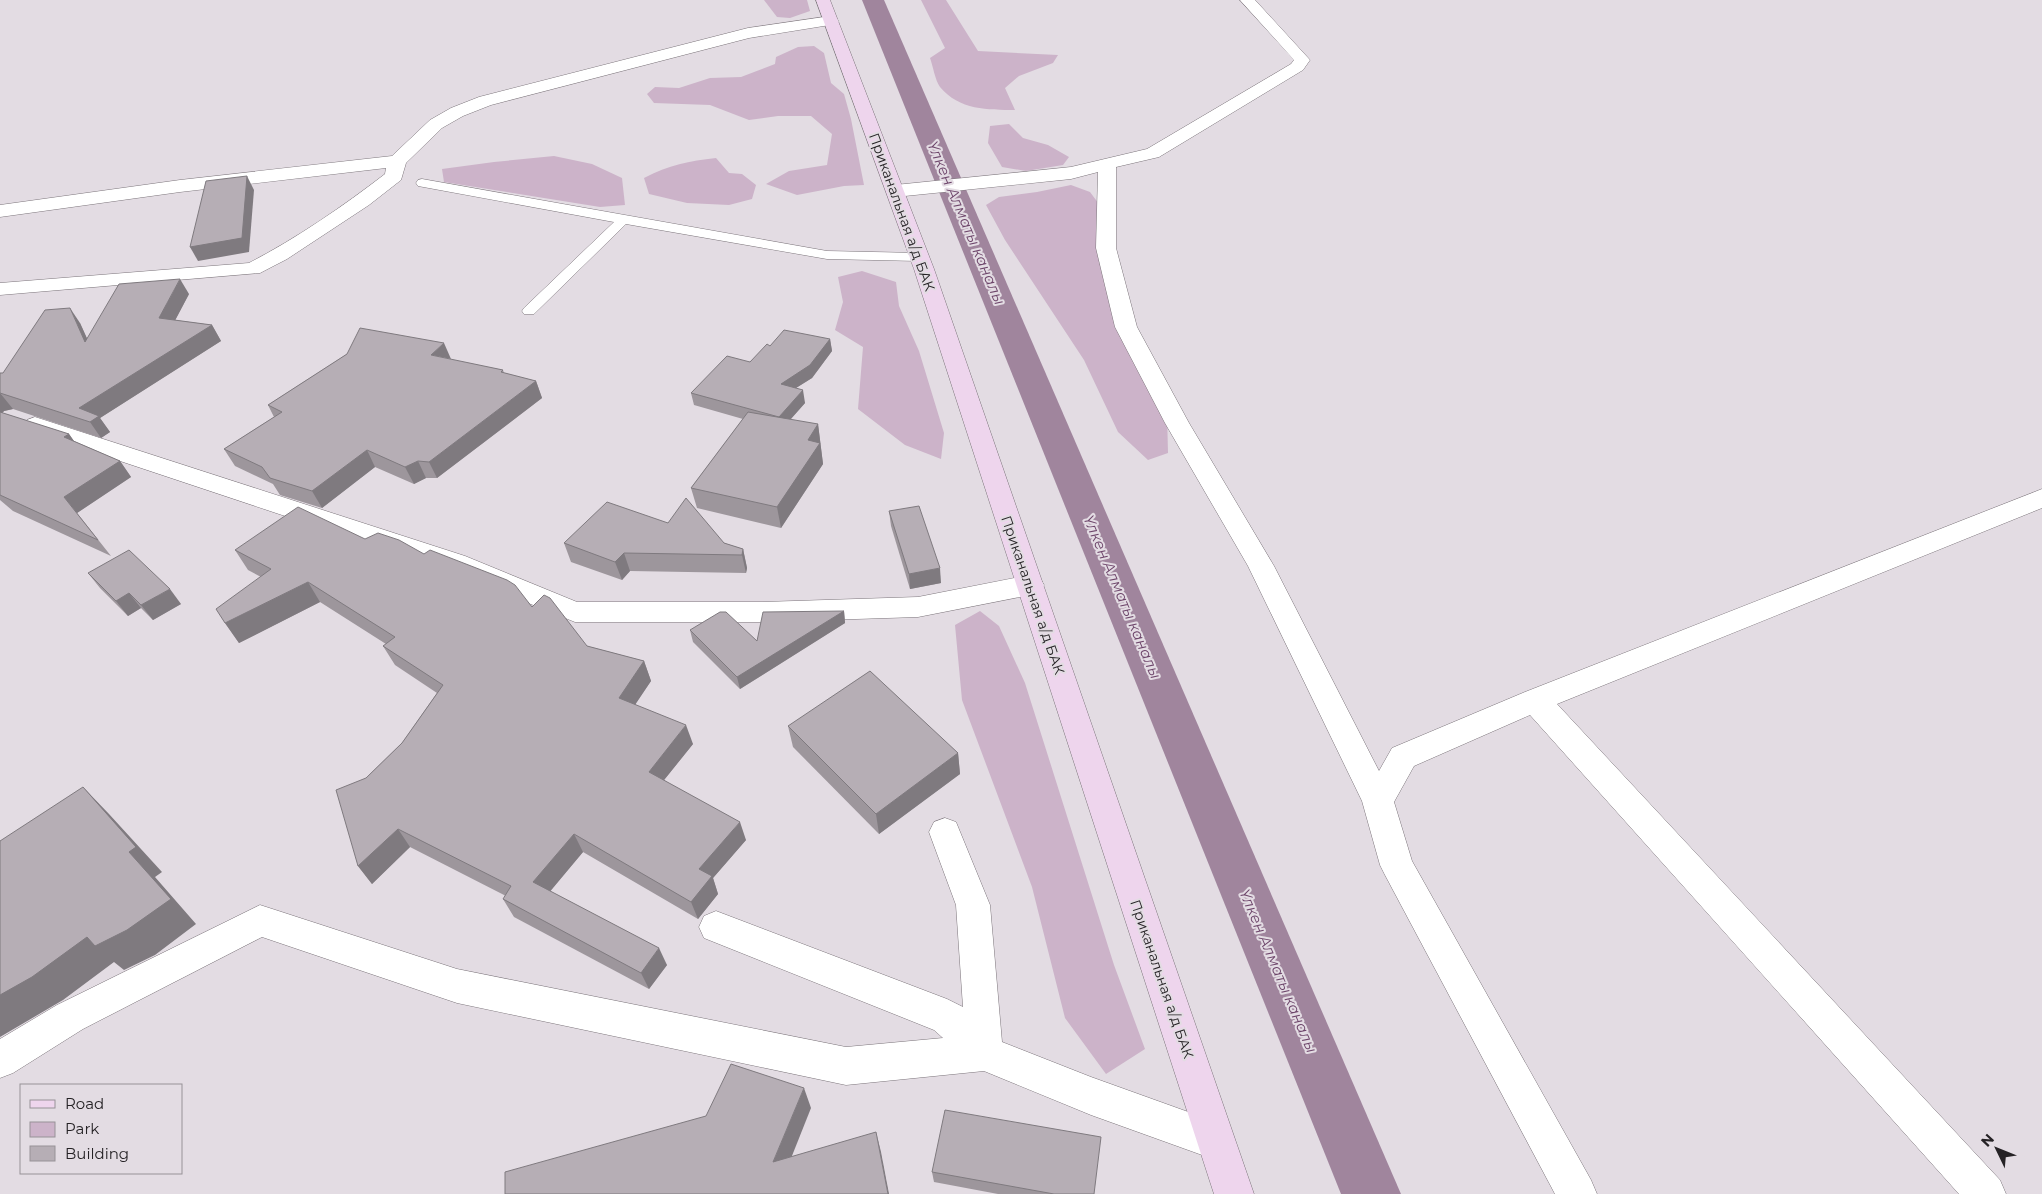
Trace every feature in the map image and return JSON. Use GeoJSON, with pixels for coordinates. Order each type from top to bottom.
{"type":"FeatureCollection","features":[{"type":"Feature","properties":{"kind":"main road","name":"Приканальная а/д БАК"},"geometry":{"type":"LineString","coordinates":[[827,11],[896,191],[919,257],[1234,1194]]}},
{"type":"Feature","properties":{"kind":"street"},"geometry":{"type":"LineString","coordinates":[[896,191],[1071,173],[1153,153],[1297,67],[1302,60],[1247,0]]}},
{"type":"Feature","properties":{"kind":"street"},"geometry":{"type":"LineString","coordinates":[[0,289],[253,269],[280,256],[362,201],[394,176],[397,162],[436,124],[457,112],[486,101],[827,11]]}},
{"type":"Feature","properties":{"kind":"street"},"geometry":{"type":"LineString","coordinates":[[0,212],[180,186],[397,162]]}},
{"type":"Feature","properties":{"kind":"street"},"geometry":{"type":"LineString","coordinates":[[1107,164],[1106,248],[1126,328],[1177,423],[1261,566],[1378,802],[1397,865],[1577,1194]]}},
{"type":"Feature","properties":{"kind":"street"},"geometry":{"type":"LineString","coordinates":[[12,418],[456,563],[575,612],[762,612],[918,608],[1030,585]]}},
{"type":"Feature","properties":{"kind":"street"},"geometry":{"type":"LineString","coordinates":[[1378,802],[1403,757],[1535,700],[2042,498]]}},
{"type":"Feature","properties":{"kind":"street"},"geometry":{"type":"LineString","coordinates":[[1535,700],[1986,1194]]}},
{"type":"Feature","properties":{"kind":"street"},"geometry":{"type":"LineString","coordinates":[[945,832],[973,904],[984,1053]]}},
{"type":"Feature","properties":{"kind":"street"},"geometry":{"type":"LineString","coordinates":[[0,1060],[70,1017],[260,921],[456,986],[846,1066],[984,1053]]}},
{"type":"Feature","properties":{"kind":"street"},"geometry":{"type":"LineString","coordinates":[[716,927],[946,1017],[984,1053],[1091,1096],[1216,1141]]}},
{"type":"Feature","properties":{"kind":"lane"},"geometry":{"type":"LineString","coordinates":[[422,183],[827,256],[919,257]]}},
{"type":"Feature","properties":{"kind":"lane"},"geometry":{"type":"LineString","coordinates":[[529,311],[623,220]]}},
{"type":"Feature","properties":{"kind":"green space"},"geometry":{"type":"Polygon","coordinates":[[[764,0],[807,0],[810,11],[790,18],[777,17],[764,0]]]}},
{"type":"Feature","properties":{"kind":"green space"},"geometry":{"type":"Polygon","coordinates":[[[921,0],[946,0],[978,51],[1058,55],[1053,63],[1019,76],[1005,88],[1015,110],[984,109],[965,104],[948,95],[937,81],[930,58],[945,48],[921,0]]]}},
{"type":"Feature","properties":{"kind":"green space"},"geometry":{"type":"Polygon","coordinates":[[[814,46],[824,53],[831,83],[844,94],[864,185],[844,186],[797,195],[766,184],[789,171],[827,165],[832,134],[811,116],[778,116],[749,120],[710,105],[654,103],[647,94],[655,87],[679,88],[710,78],[741,77],[775,64],[776,57],[798,47],[814,46]]]}},
{"type":"Feature","properties":{"kind":"green space"},"geometry":{"type":"Polygon","coordinates":[[[1009,124],[1023,138],[1048,145],[1069,157],[1063,165],[1026,171],[1002,167],[988,143],[990,126],[1009,124]]]}},
{"type":"Feature","properties":{"kind":"green space"},"geometry":{"type":"Polygon","coordinates":[[[554,156],[592,164],[622,178],[625,205],[600,207],[444,182],[442,169],[554,156]]]}},
{"type":"Feature","properties":{"kind":"green space"},"geometry":{"type":"Polygon","coordinates":[[[716,158],[729,173],[742,174],[756,185],[752,199],[729,205],[687,203],[649,194],[644,178],[679,164],[716,158]]]}},
{"type":"Feature","properties":{"kind":"green space"},"geometry":{"type":"Polygon","coordinates":[[[1071,185],[1090,192],[1099,204],[1096,247],[1167,413],[1168,453],[1148,460],[1118,432],[1084,360],[1005,240],[986,205],[999,197],[1071,185]]]}},
{"type":"Feature","properties":{"kind":"green space"},"geometry":{"type":"Polygon","coordinates":[[[862,271],[896,282],[899,306],[919,351],[944,433],[941,459],[905,445],[858,409],[863,347],[835,330],[843,302],[838,277],[862,271]]]}},
{"type":"Feature","properties":{"kind":"green space"},"geometry":{"type":"Polygon","coordinates":[[[980,611],[999,626],[1025,683],[1114,965],[1145,1049],[1106,1074],[1065,1018],[1032,887],[962,700],[955,625],[980,611]]]}},
{"type":"Feature","properties":{"kind":"building"},"geometry":{"type":"Polygon","coordinates":[[[247,176],[242,238],[190,247],[206,181],[247,176]]]}},
{"type":"Feature","properties":{"kind":"building"},"geometry":{"type":"Polygon","coordinates":[[[180,279],[159,318],[212,325],[79,408],[99,416],[90,422],[0,393],[0,373],[3,373],[45,310],[70,308],[85,342],[119,284],[180,279]]]}},
{"type":"Feature","properties":{"kind":"building"},"geometry":{"type":"Polygon","coordinates":[[[360,328],[444,343],[431,355],[503,370],[501,372],[536,381],[429,462],[418,461],[405,467],[367,450],[312,491],[270,478],[262,467],[224,449],[282,412],[268,405],[347,354],[360,328]]]}},
{"type":"Feature","properties":{"kind":"building"},"geometry":{"type":"Polygon","coordinates":[[[784,330],[830,339],[810,365],[781,384],[803,390],[779,417],[691,393],[727,356],[750,362],[767,344],[770,346],[784,330]]]}},
{"type":"Feature","properties":{"kind":"building"},"geometry":{"type":"Polygon","coordinates":[[[0,412],[69,434],[64,437],[120,461],[64,497],[98,540],[0,495],[0,412]]]}},
{"type":"Feature","properties":{"kind":"building"},"geometry":{"type":"Polygon","coordinates":[[[748,412],[818,424],[808,440],[820,443],[777,507],[691,488],[748,412]]]}},
{"type":"Feature","properties":{"kind":"building"},"geometry":{"type":"Polygon","coordinates":[[[686,498],[724,543],[743,549],[742,555],[624,553],[615,562],[564,543],[607,502],[668,523],[686,498]]]}},
{"type":"Feature","properties":{"kind":"building"},"geometry":{"type":"Polygon","coordinates":[[[919,506],[940,568],[909,574],[889,511],[919,506]]]}},
{"type":"Feature","properties":{"kind":"building"},"geometry":{"type":"Polygon","coordinates":[[[298,507],[365,539],[378,533],[399,540],[424,554],[430,550],[507,580],[515,585],[532,607],[544,595],[550,598],[587,646],[644,661],[619,698],[686,725],[649,772],[740,822],[699,869],[712,876],[691,902],[574,834],[533,882],[659,948],[641,973],[503,899],[511,886],[398,829],[358,866],[336,790],[366,778],[402,743],[443,685],[383,646],[395,637],[308,582],[225,623],[216,609],[271,569],[235,550],[298,507]]]}},
{"type":"Feature","properties":{"kind":"building"},"geometry":{"type":"Polygon","coordinates":[[[129,550],[170,589],[141,605],[129,593],[116,601],[88,573],[129,550]]]}},
{"type":"Feature","properties":{"kind":"building"},"geometry":{"type":"Polygon","coordinates":[[[844,611],[737,677],[690,630],[720,612],[726,612],[757,641],[763,612],[844,611]]]}},
{"type":"Feature","properties":{"kind":"building"},"geometry":{"type":"Polygon","coordinates":[[[870,671],[958,753],[876,814],[788,726],[870,671]]]}},
{"type":"Feature","properties":{"kind":"building"},"geometry":{"type":"Polygon","coordinates":[[[83,787],[136,847],[129,852],[171,899],[127,930],[95,946],[87,937],[32,977],[0,995],[0,841],[83,787]]]}},
{"type":"Feature","properties":{"kind":"building"},"geometry":{"type":"Polygon","coordinates":[[[731,1064],[804,1088],[773,1162],[876,1132],[888,1194],[505,1194],[505,1172],[706,1116],[731,1064]]]}},
{"type":"Feature","properties":{"kind":"building"},"geometry":{"type":"Polygon","coordinates":[[[945,1110],[1101,1137],[1094,1194],[1054,1194],[932,1172],[945,1110]]]}},
{"type":"Feature","properties":{"kind":"waterway","name":"Үлкен Алматы каналы"},"geometry":{"type":"LineString","coordinates":[[873,0],[1371,1194]]}}]}
